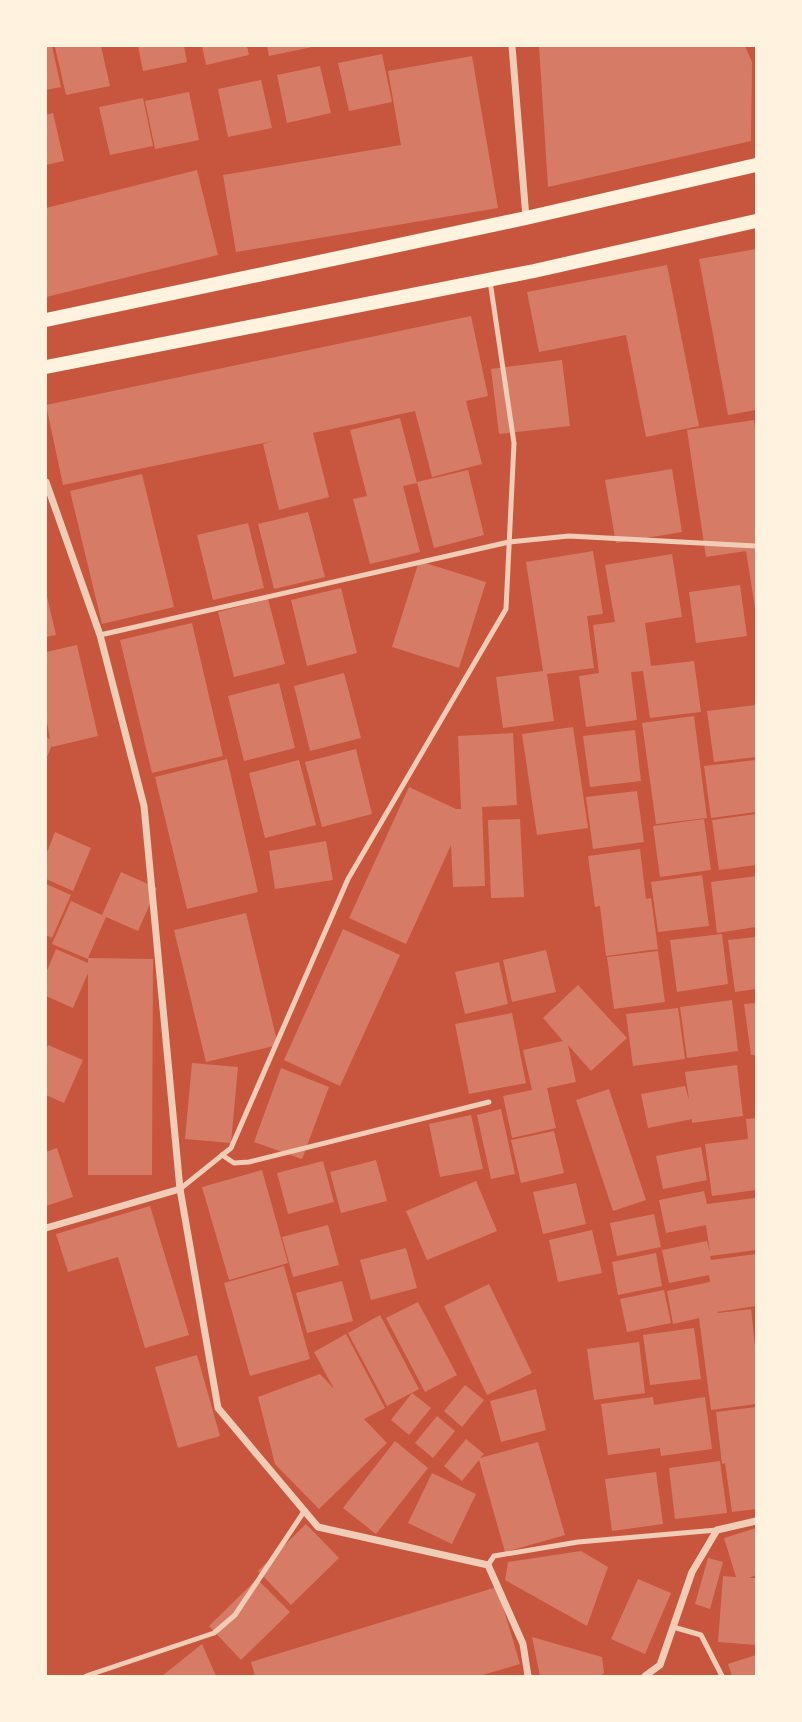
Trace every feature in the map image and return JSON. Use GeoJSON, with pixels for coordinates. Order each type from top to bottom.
{"type":"FeatureCollection","features":[{"type":"Feature","properties":{"kind":"main road"},"geometry":{"type":"LineString","coordinates":[[46,320],[526,218],[757,165]]}},
{"type":"Feature","properties":{"kind":"main road"},"geometry":{"type":"LineString","coordinates":[[46,367],[490,280],[757,221]]}},
{"type":"Feature","properties":{"kind":"street"},"geometry":{"type":"LineString","coordinates":[[512,46],[526,218]]}},
{"type":"Feature","properties":{"kind":"street"},"geometry":{"type":"LineString","coordinates":[[46,482],[100,635],[144,806],[180,1189],[218,1408],[318,1527],[488,1565],[523,1644],[528,1676]]}},
{"type":"Feature","properties":{"kind":"street"},"geometry":{"type":"LineString","coordinates":[[46,1228],[180,1189]]}},
{"type":"Feature","properties":{"kind":"street"},"geometry":{"type":"LineString","coordinates":[[645,1676],[660,1665],[692,1572],[717,1530],[757,1521]]}},
{"type":"Feature","properties":{"kind":"lane"},"geometry":{"type":"LineString","coordinates":[[180,1189],[231,1148],[348,879],[506,609],[514,443],[490,280]]}},
{"type":"Feature","properties":{"kind":"lane"},"geometry":{"type":"LineString","coordinates":[[100,635],[509,542],[569,536],[757,547]]}},
{"type":"Feature","properties":{"kind":"lane"},"geometry":{"type":"LineString","coordinates":[[222,1155],[234,1163],[249,1162],[489,1102]]}},
{"type":"Feature","properties":{"kind":"lane"},"geometry":{"type":"LineString","coordinates":[[86,1676],[214,1633],[235,1615],[304,1510]]}},
{"type":"Feature","properties":{"kind":"lane"},"geometry":{"type":"LineString","coordinates":[[488,1565],[494,1556],[578,1542],[717,1530]]}},
{"type":"Feature","properties":{"kind":"lane"},"geometry":{"type":"LineString","coordinates":[[673,1628],[701,1635],[722,1676]]}},
{"type":"Feature","properties":{"kind":"building"},"geometry":{"type":"Polygon","coordinates":[[[46,46],[52,46],[61,87],[46,90],[46,46]]]}},
{"type":"Feature","properties":{"kind":"building"},"geometry":{"type":"Polygon","coordinates":[[[101,46],[110,86],[66,95],[55,47],[101,46]]]}},
{"type":"Feature","properties":{"kind":"building"},"geometry":{"type":"Polygon","coordinates":[[[138,46],[184,46],[187,62],[143,71],[138,46]]]}},
{"type":"Feature","properties":{"kind":"building"},"geometry":{"type":"Polygon","coordinates":[[[202,46],[247,46],[249,55],[206,65],[202,46]]]}},
{"type":"Feature","properties":{"kind":"building"},"geometry":{"type":"Polygon","coordinates":[[[267,46],[312,46],[312,47],[269,56],[267,46]]]}},
{"type":"Feature","properties":{"kind":"building"},"geometry":{"type":"Polygon","coordinates":[[[539,46],[745,46],[752,62],[751,141],[548,187],[539,46]]]}},
{"type":"Feature","properties":{"kind":"building"},"geometry":{"type":"Polygon","coordinates":[[[382,54],[392,102],[349,111],[338,63],[382,54]]]}},
{"type":"Feature","properties":{"kind":"building"},"geometry":{"type":"Polygon","coordinates":[[[472,56],[498,208],[236,252],[223,175],[401,145],[388,71],[472,56]]]}},
{"type":"Feature","properties":{"kind":"building"},"geometry":{"type":"Polygon","coordinates":[[[320,66],[331,113],[287,123],[277,75],[320,66]]]}},
{"type":"Feature","properties":{"kind":"building"},"geometry":{"type":"Polygon","coordinates":[[[261,80],[272,128],[228,137],[218,89],[261,80]]]}},
{"type":"Feature","properties":{"kind":"building"},"geometry":{"type":"Polygon","coordinates":[[[189,92],[199,140],[155,149],[145,101],[189,92]]]}},
{"type":"Feature","properties":{"kind":"building"},"geometry":{"type":"Polygon","coordinates":[[[143,98],[153,146],[110,155],[99,107],[143,98]]]}},
{"type":"Feature","properties":{"kind":"building"},"geometry":{"type":"Polygon","coordinates":[[[53,113],[64,161],[46,165],[46,115],[53,113]]]}},
{"type":"Feature","properties":{"kind":"building"},"geometry":{"type":"Polygon","coordinates":[[[197,170],[218,255],[46,297],[46,208],[197,170]]]}},
{"type":"Feature","properties":{"kind":"building"},"geometry":{"type":"Polygon","coordinates":[[[756,249],[756,410],[728,415],[699,259],[756,249]]]}},
{"type":"Feature","properties":{"kind":"building"},"geometry":{"type":"Polygon","coordinates":[[[667,265],[699,426],[646,437],[626,335],[539,352],[527,292],[667,265]]]}},
{"type":"Feature","properties":{"kind":"building"},"geometry":{"type":"Polygon","coordinates":[[[471,316],[488,396],[466,401],[482,464],[432,477],[415,411],[313,433],[329,497],[279,510],[263,444],[273,441],[63,485],[46,405],[471,316]]]}},
{"type":"Feature","properties":{"kind":"building"},"geometry":{"type":"Polygon","coordinates":[[[562,360],[570,426],[499,434],[491,369],[562,360]]]}},
{"type":"Feature","properties":{"kind":"building"},"geometry":{"type":"Polygon","coordinates":[[[400,418],[417,483],[403,486],[420,552],[370,564],[353,499],[367,496],[350,430],[400,418]]]}},
{"type":"Feature","properties":{"kind":"building"},"geometry":{"type":"Polygon","coordinates":[[[754,420],[755,608],[746,551],[706,557],[687,430],[754,420]]]}},
{"type":"Feature","properties":{"kind":"building"},"geometry":{"type":"Polygon","coordinates":[[[672,469],[682,532],[616,543],[605,480],[672,469]]]}},
{"type":"Feature","properties":{"kind":"building"},"geometry":{"type":"Polygon","coordinates":[[[468,470],[484,535],[434,548],[417,482],[468,470]]]}},
{"type":"Feature","properties":{"kind":"building"},"geometry":{"type":"Polygon","coordinates":[[[142,474],[174,607],[102,624],[70,491],[142,474]]]}},
{"type":"Feature","properties":{"kind":"building"},"geometry":{"type":"Polygon","coordinates":[[[308,512],[325,577],[274,589],[258,524],[308,512]]]}},
{"type":"Feature","properties":{"kind":"building"},"geometry":{"type":"Polygon","coordinates":[[[248,523],[264,588],[213,600],[197,535],[248,523]]]}},
{"type":"Feature","properties":{"kind":"building"},"geometry":{"type":"Polygon","coordinates":[[[593,551],[603,614],[587,616],[594,668],[547,674],[554,721],[503,728],[496,677],[543,671],[526,562],[593,551]]]}},
{"type":"Feature","properties":{"kind":"building"},"geometry":{"type":"Polygon","coordinates":[[[672,554],[682,617],[645,623],[651,666],[694,661],[701,712],[650,718],[643,671],[631,672],[637,720],[586,727],[579,676],[599,673],[593,625],[615,622],[605,565],[672,554]]]}},
{"type":"Feature","properties":{"kind":"building"},"geometry":{"type":"Polygon","coordinates":[[[419,561],[486,582],[459,668],[392,647],[419,561]]]}},
{"type":"Feature","properties":{"kind":"building"},"geometry":{"type":"Polygon","coordinates":[[[740,585],[747,636],[696,643],[689,592],[740,585]]]}},
{"type":"Feature","properties":{"kind":"building"},"geometry":{"type":"Polygon","coordinates":[[[341,588],[357,653],[307,666],[291,600],[341,588]]]}},
{"type":"Feature","properties":{"kind":"building"},"geometry":{"type":"Polygon","coordinates":[[[46,592],[56,635],[46,637],[46,592]]]}},
{"type":"Feature","properties":{"kind":"building"},"geometry":{"type":"Polygon","coordinates":[[[268,599],[285,664],[234,677],[218,612],[268,599]]]}},
{"type":"Feature","properties":{"kind":"building"},"geometry":{"type":"Polygon","coordinates":[[[192,623],[223,756],[152,773],[120,640],[192,623]]]}},
{"type":"Feature","properties":{"kind":"building"},"geometry":{"type":"Polygon","coordinates":[[[77,645],[98,736],[52,745],[46,759],[46,737],[50,739],[46,717],[46,652],[77,645]]]}},
{"type":"Feature","properties":{"kind":"building"},"geometry":{"type":"Polygon","coordinates":[[[344,673],[361,738],[310,751],[294,686],[344,673]]]}},
{"type":"Feature","properties":{"kind":"building"},"geometry":{"type":"Polygon","coordinates":[[[279,683],[295,748],[244,761],[228,696],[279,683]]]}},
{"type":"Feature","properties":{"kind":"building"},"geometry":{"type":"Polygon","coordinates":[[[756,705],[756,757],[714,762],[707,711],[756,705]]]}},
{"type":"Feature","properties":{"kind":"building"},"geometry":{"type":"Polygon","coordinates":[[[694,716],[707,818],[656,824],[642,723],[694,716]]]}},
{"type":"Feature","properties":{"kind":"building"},"geometry":{"type":"Polygon","coordinates":[[[573,727],[588,828],[537,835],[522,734],[573,727]]]}},
{"type":"Feature","properties":{"kind":"building"},"geometry":{"type":"Polygon","coordinates":[[[635,730],[641,781],[590,787],[583,736],[635,730]]]}},
{"type":"Feature","properties":{"kind":"building"},"geometry":{"type":"Polygon","coordinates":[[[513,733],[517,805],[482,807],[485,886],[453,887],[451,845],[406,944],[349,918],[409,787],[461,809],[458,736],[513,733]]]}},
{"type":"Feature","properties":{"kind":"building"},"geometry":{"type":"Polygon","coordinates":[[[356,749],[372,814],[322,827],[305,762],[356,749]]]}},
{"type":"Feature","properties":{"kind":"building"},"geometry":{"type":"Polygon","coordinates":[[[227,759],[258,892],[187,909],[155,777],[227,759]]]}},
{"type":"Feature","properties":{"kind":"building"},"geometry":{"type":"Polygon","coordinates":[[[299,760],[316,825],[265,838],[249,773],[299,760]]]}},
{"type":"Feature","properties":{"kind":"building"},"geometry":{"type":"Polygon","coordinates":[[[755,760],[756,812],[711,818],[704,766],[755,760]]]}},
{"type":"Feature","properties":{"kind":"building"},"geometry":{"type":"Polygon","coordinates":[[[637,791],[644,842],[593,849],[586,797],[637,791]]]}},
{"type":"Feature","properties":{"kind":"building"},"geometry":{"type":"Polygon","coordinates":[[[756,814],[756,865],[719,870],[712,820],[756,814]]]}},
{"type":"Feature","properties":{"kind":"building"},"geometry":{"type":"Polygon","coordinates":[[[520,819],[524,897],[491,898],[488,820],[520,819]]]}},
{"type":"Feature","properties":{"kind":"building"},"geometry":{"type":"Polygon","coordinates":[[[704,819],[711,870],[660,877],[653,826],[704,819]]]}},
{"type":"Feature","properties":{"kind":"building"},"geometry":{"type":"Polygon","coordinates":[[[55,832],[91,848],[73,891],[46,879],[46,855],[55,832]]]}},
{"type":"Feature","properties":{"kind":"building"},"geometry":{"type":"Polygon","coordinates":[[[326,841],[333,880],[275,889],[269,851],[326,841]]]}},
{"type":"Feature","properties":{"kind":"building"},"geometry":{"type":"Polygon","coordinates":[[[640,849],[646,899],[651,898],[658,949],[606,956],[600,906],[595,907],[588,856],[640,849]]]}},
{"type":"Feature","properties":{"kind":"building"},"geometry":{"type":"Polygon","coordinates":[[[121,872],[157,888],[138,931],[106,917],[88,958],[153,959],[152,1175],[88,1175],[88,973],[73,1008],[46,996],[46,973],[56,949],[88,963],[88,959],[52,944],[71,901],[102,915],[121,872]]]}},
{"type":"Feature","properties":{"kind":"building"},"geometry":{"type":"Polygon","coordinates":[[[702,875],[709,926],[658,932],[651,882],[702,875]]]}},
{"type":"Feature","properties":{"kind":"building"},"geometry":{"type":"Polygon","coordinates":[[[756,876],[756,927],[717,933],[711,882],[756,876]]]}},
{"type":"Feature","properties":{"kind":"building"},"geometry":{"type":"Polygon","coordinates":[[[46,884],[71,895],[52,938],[46,935],[46,884]]]}},
{"type":"Feature","properties":{"kind":"building"},"geometry":{"type":"Polygon","coordinates":[[[246,913],[278,1045],[206,1062],[174,930],[246,913]]]}},
{"type":"Feature","properties":{"kind":"building"},"geometry":{"type":"Polygon","coordinates":[[[343,929],[400,955],[340,1086],[284,1060],[343,929]]]}},
{"type":"Feature","properties":{"kind":"building"},"geometry":{"type":"Polygon","coordinates":[[[722,934],[728,984],[677,992],[670,940],[722,934]]]}},
{"type":"Feature","properties":{"kind":"building"},"geometry":{"type":"Polygon","coordinates":[[[756,937],[756,989],[735,992],[728,940],[756,937]]]}},
{"type":"Feature","properties":{"kind":"building"},"geometry":{"type":"Polygon","coordinates":[[[546,950],[556,992],[512,1002],[503,960],[546,950]]]}},
{"type":"Feature","properties":{"kind":"building"},"geometry":{"type":"Polygon","coordinates":[[[658,951],[665,1002],[614,1009],[607,957],[658,951]]]}},
{"type":"Feature","properties":{"kind":"building"},"geometry":{"type":"Polygon","coordinates":[[[499,962],[508,1004],[465,1014],[455,972],[499,962]]]}},
{"type":"Feature","properties":{"kind":"building"},"geometry":{"type":"Polygon","coordinates":[[[578,985],[627,1038],[591,1071],[568,1045],[576,1082],[547,1088],[556,1128],[512,1138],[503,1096],[532,1090],[523,1050],[563,1041],[543,1018],[578,985]]]}},
{"type":"Feature","properties":{"kind":"building"},"geometry":{"type":"Polygon","coordinates":[[[732,1000],[738,1051],[687,1058],[680,1007],[732,1000]]]}},
{"type":"Feature","properties":{"kind":"building"},"geometry":{"type":"Polygon","coordinates":[[[756,1003],[756,1055],[751,1055],[744,1004],[756,1003]]]}},
{"type":"Feature","properties":{"kind":"building"},"geometry":{"type":"Polygon","coordinates":[[[678,1008],[685,1059],[633,1066],[626,1014],[678,1008]]]}},
{"type":"Feature","properties":{"kind":"building"},"geometry":{"type":"Polygon","coordinates":[[[512,1013],[526,1083],[469,1094],[455,1024],[512,1013]]]}},
{"type":"Feature","properties":{"kind":"building"},"geometry":{"type":"Polygon","coordinates":[[[48,1045],[83,1060],[64,1103],[46,1095],[48,1045]]]}},
{"type":"Feature","properties":{"kind":"building"},"geometry":{"type":"Polygon","coordinates":[[[192,1063],[238,1067],[231,1143],[185,1139],[192,1063]]]}},
{"type":"Feature","properties":{"kind":"building"},"geometry":{"type":"Polygon","coordinates":[[[737,1065],[743,1116],[692,1123],[692,1119],[648,1128],[641,1094],[685,1086],[689,1100],[685,1072],[737,1065]]]}},
{"type":"Feature","properties":{"kind":"building"},"geometry":{"type":"Polygon","coordinates":[[[281,1068],[329,1087],[302,1159],[254,1142],[281,1068]]]}},
{"type":"Feature","properties":{"kind":"building"},"geometry":{"type":"Polygon","coordinates":[[[609,1089],[646,1200],[613,1211],[576,1100],[609,1089]]]}},
{"type":"Feature","properties":{"kind":"building"},"geometry":{"type":"Polygon","coordinates":[[[501,1109],[515,1174],[491,1179],[477,1115],[501,1109]]]}},
{"type":"Feature","properties":{"kind":"building"},"geometry":{"type":"Polygon","coordinates":[[[471,1115],[483,1169],[440,1177],[429,1124],[471,1115]]]}},
{"type":"Feature","properties":{"kind":"building"},"geometry":{"type":"Polygon","coordinates":[[[756,1118],[756,1190],[712,1196],[705,1144],[748,1139],[746,1119],[756,1118]]]}},
{"type":"Feature","properties":{"kind":"building"},"geometry":{"type":"Polygon","coordinates":[[[554,1131],[564,1173],[521,1183],[511,1140],[554,1131]]]}},
{"type":"Feature","properties":{"kind":"building"},"geometry":{"type":"Polygon","coordinates":[[[701,1147],[707,1180],[663,1189],[656,1156],[701,1147]]]}},
{"type":"Feature","properties":{"kind":"building"},"geometry":{"type":"Polygon","coordinates":[[[57,1148],[73,1197],[46,1206],[46,1152],[57,1148]]]}},
{"type":"Feature","properties":{"kind":"building"},"geometry":{"type":"Polygon","coordinates":[[[376,1160],[387,1201],[341,1213],[330,1172],[376,1160]]]}},
{"type":"Feature","properties":{"kind":"building"},"geometry":{"type":"Polygon","coordinates":[[[323,1161],[334,1202],[288,1214],[277,1173],[323,1161]]]}},
{"type":"Feature","properties":{"kind":"building"},"geometry":{"type":"Polygon","coordinates":[[[262,1170],[288,1263],[229,1280],[202,1187],[262,1170]]]}},
{"type":"Feature","properties":{"kind":"building"},"geometry":{"type":"Polygon","coordinates":[[[476,1181],[497,1231],[427,1260],[406,1211],[476,1181]]]}},
{"type":"Feature","properties":{"kind":"building"},"geometry":{"type":"Polygon","coordinates":[[[576,1183],[586,1224],[543,1234],[533,1192],[576,1183]]]}},
{"type":"Feature","properties":{"kind":"building"},"geometry":{"type":"Polygon","coordinates":[[[704,1191],[707,1204],[755,1198],[756,1250],[710,1256],[711,1260],[756,1254],[756,1306],[717,1312],[751,1309],[756,1356],[756,1404],[711,1410],[699,1318],[673,1324],[667,1291],[710,1282],[709,1275],[669,1283],[662,1250],[707,1241],[710,1253],[706,1225],[666,1233],[659,1200],[704,1191]]]}},
{"type":"Feature","properties":{"kind":"building"},"geometry":{"type":"Polygon","coordinates":[[[150,1206],[189,1335],[145,1348],[118,1257],[68,1272],[56,1234],[150,1206]]]}},
{"type":"Feature","properties":{"kind":"building"},"geometry":{"type":"Polygon","coordinates":[[[654,1214],[661,1247],[617,1256],[610,1223],[654,1214]]]}},
{"type":"Feature","properties":{"kind":"building"},"geometry":{"type":"Polygon","coordinates":[[[328,1225],[339,1265],[293,1277],[282,1237],[328,1225]]]}},
{"type":"Feature","properties":{"kind":"building"},"geometry":{"type":"Polygon","coordinates":[[[592,1230],[602,1273],[558,1282],[549,1240],[592,1230]]]}},
{"type":"Feature","properties":{"kind":"building"},"geometry":{"type":"Polygon","coordinates":[[[406,1248],[417,1288],[371,1300],[360,1260],[406,1248]]]}},
{"type":"Feature","properties":{"kind":"building"},"geometry":{"type":"Polygon","coordinates":[[[656,1253],[662,1286],[618,1295],[612,1262],[656,1253]]]}},
{"type":"Feature","properties":{"kind":"building"},"geometry":{"type":"Polygon","coordinates":[[[284,1266],[310,1359],[250,1376],[224,1283],[284,1266]]]}},
{"type":"Feature","properties":{"kind":"building"},"geometry":{"type":"Polygon","coordinates":[[[342,1281],[353,1321],[307,1333],[296,1293],[342,1281]]]}},
{"type":"Feature","properties":{"kind":"building"},"geometry":{"type":"Polygon","coordinates":[[[489,1284],[532,1373],[487,1395],[444,1306],[489,1284]]]}},
{"type":"Feature","properties":{"kind":"building"},"geometry":{"type":"Polygon","coordinates":[[[664,1290],[671,1323],[627,1332],[620,1299],[664,1290]]]}},
{"type":"Feature","properties":{"kind":"building"},"geometry":{"type":"Polygon","coordinates":[[[418,1302],[457,1375],[425,1392],[386,1318],[418,1302]]]}},
{"type":"Feature","properties":{"kind":"building"},"geometry":{"type":"Polygon","coordinates":[[[380,1315],[419,1389],[387,1406],[348,1333],[380,1315]]]}},
{"type":"Feature","properties":{"kind":"building"},"geometry":{"type":"Polygon","coordinates":[[[694,1328],[701,1379],[650,1385],[643,1335],[694,1328]]]}},
{"type":"Feature","properties":{"kind":"building"},"geometry":{"type":"Polygon","coordinates":[[[346,1334],[385,1408],[364,1419],[387,1443],[319,1509],[275,1464],[258,1397],[320,1374],[334,1389],[314,1352],[346,1334]]]}},
{"type":"Feature","properties":{"kind":"building"},"geometry":{"type":"Polygon","coordinates":[[[639,1342],[645,1393],[594,1400],[587,1349],[639,1342]]]}},
{"type":"Feature","properties":{"kind":"building"},"geometry":{"type":"Polygon","coordinates":[[[197,1355],[220,1436],[178,1448],[155,1367],[197,1355]]]}},
{"type":"Feature","properties":{"kind":"building"},"geometry":{"type":"Polygon","coordinates":[[[465,1385],[484,1400],[462,1427],[444,1411],[465,1385]]]}},
{"type":"Feature","properties":{"kind":"building"},"geometry":{"type":"Polygon","coordinates":[[[536,1389],[546,1430],[501,1442],[490,1401],[536,1389]]]}},
{"type":"Feature","properties":{"kind":"building"},"geometry":{"type":"Polygon","coordinates":[[[412,1393],[431,1408],[409,1435],[391,1420],[412,1393]]]}},
{"type":"Feature","properties":{"kind":"building"},"geometry":{"type":"Polygon","coordinates":[[[653,1397],[654,1405],[705,1397],[712,1449],[661,1456],[660,1448],[608,1455],[601,1404],[653,1397]]]}},
{"type":"Feature","properties":{"kind":"building"},"geometry":{"type":"Polygon","coordinates":[[[756,1407],[756,1509],[732,1512],[725,1463],[722,1464],[716,1412],[756,1407]]]}},
{"type":"Feature","properties":{"kind":"building"},"geometry":{"type":"Polygon","coordinates":[[[437,1416],[455,1431],[433,1458],[415,1443],[437,1416]]]}},
{"type":"Feature","properties":{"kind":"building"},"geometry":{"type":"Polygon","coordinates":[[[466,1439],[484,1454],[480,1458],[538,1442],[565,1535],[505,1552],[479,1460],[462,1481],[444,1466],[466,1439]]]}},
{"type":"Feature","properties":{"kind":"building"},"geometry":{"type":"Polygon","coordinates":[[[395,1441],[428,1468],[376,1534],[343,1508],[395,1441]]]}},
{"type":"Feature","properties":{"kind":"building"},"geometry":{"type":"Polygon","coordinates":[[[720,1461],[727,1513],[675,1519],[669,1468],[720,1461]]]}},
{"type":"Feature","properties":{"kind":"building"},"geometry":{"type":"Polygon","coordinates":[[[656,1472],[663,1524],[612,1531],[605,1479],[656,1472]]]}},
{"type":"Feature","properties":{"kind":"building"},"geometry":{"type":"Polygon","coordinates":[[[432,1473],[476,1494],[452,1544],[408,1523],[432,1473]]]}},
{"type":"Feature","properties":{"kind":"building"},"geometry":{"type":"Polygon","coordinates":[[[306,1524],[339,1558],[291,1605],[258,1571],[306,1524]]]}},
{"type":"Feature","properties":{"kind":"building"},"geometry":{"type":"Polygon","coordinates":[[[756,1528],[756,1575],[749,1578],[756,1578],[756,1645],[718,1642],[723,1576],[736,1577],[724,1538],[756,1528]]]}},
{"type":"Feature","properties":{"kind":"building"},"geometry":{"type":"Polygon","coordinates":[[[581,1551],[608,1567],[587,1626],[505,1580],[508,1562],[581,1551]]]}},
{"type":"Feature","properties":{"kind":"building"},"geometry":{"type":"Polygon","coordinates":[[[708,1558],[723,1562],[710,1609],[695,1604],[708,1558]]]}},
{"type":"Feature","properties":{"kind":"building"},"geometry":{"type":"Polygon","coordinates":[[[257,1579],[290,1612],[241,1660],[209,1626],[257,1579]]]}},
{"type":"Feature","properties":{"kind":"building"},"geometry":{"type":"Polygon","coordinates":[[[638,1579],[671,1593],[645,1654],[611,1639],[638,1579]]]}},
{"type":"Feature","properties":{"kind":"building"},"geometry":{"type":"Polygon","coordinates":[[[497,1587],[520,1664],[479,1676],[255,1676],[251,1662],[497,1587]]]}},
{"type":"Feature","properties":{"kind":"building"},"geometry":{"type":"Polygon","coordinates":[[[532,1637],[602,1657],[604,1673],[600,1676],[540,1676],[532,1637]]]}},
{"type":"Feature","properties":{"kind":"building"},"geometry":{"type":"Polygon","coordinates":[[[202,1644],[216,1676],[162,1676],[202,1644]]]}},
{"type":"Feature","properties":{"kind":"building"},"geometry":{"type":"Polygon","coordinates":[[[756,1655],[756,1676],[732,1676],[728,1664],[756,1655]]]}}]}
